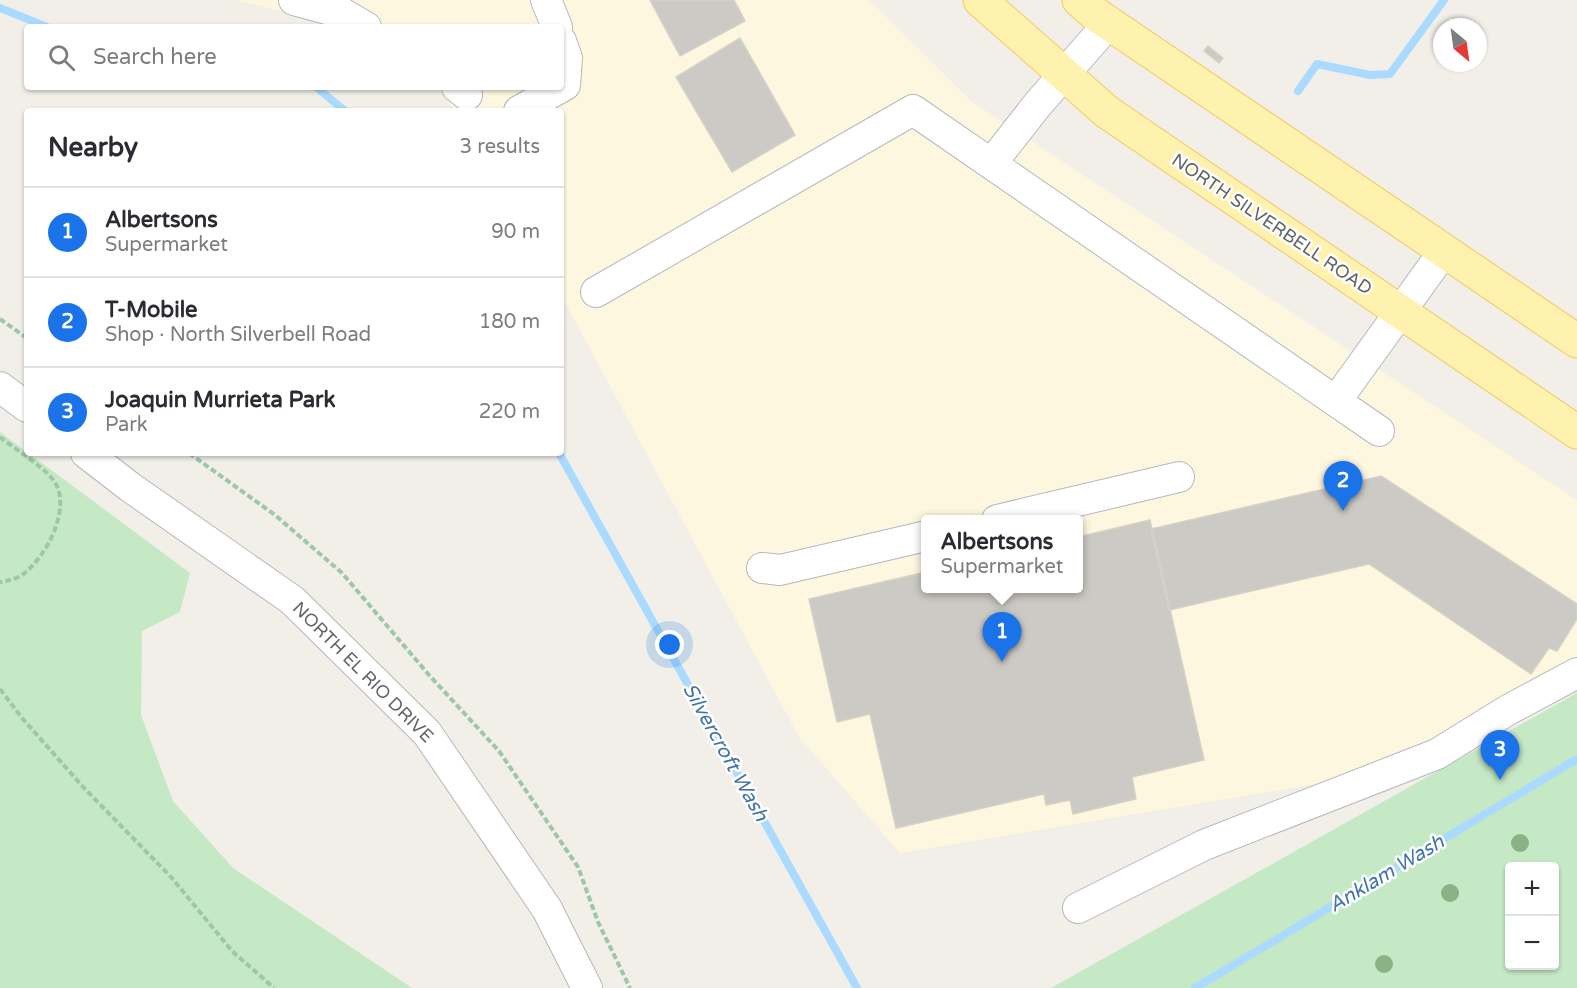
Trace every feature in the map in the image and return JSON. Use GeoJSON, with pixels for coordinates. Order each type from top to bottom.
{"type":"FeatureCollection","features":[{"type":"Feature","properties":{"kind":"main road","name":"NORTH SILVERBELL ROAD"},"geometry":{"type":"LineString","coordinates":[[980,0],[1107,112],[1577,432]]}},
{"type":"Feature","properties":{"kind":"main road"},"geometry":{"type":"LineString","coordinates":[[1079,0],[1109,23],[1577,341]]}},
{"type":"Feature","properties":{"kind":"street"},"geometry":{"type":"LineString","coordinates":[[294,0],[358,17]]}},
{"type":"Feature","properties":{"kind":"street"},"geometry":{"type":"LineString","coordinates":[[546,0],[556,24]]}},
{"type":"Feature","properties":{"kind":"street"},"geometry":{"type":"LineString","coordinates":[[991,164],[1038,104],[1109,23]]}},
{"type":"Feature","properties":{"kind":"street"},"geometry":{"type":"LineString","coordinates":[[564,49],[567,58],[564,86]]}},
{"type":"Feature","properties":{"kind":"street"},"geometry":{"type":"LineString","coordinates":[[524,108],[556,90]]}},
{"type":"Feature","properties":{"kind":"street"},"geometry":{"type":"LineString","coordinates":[[596,292],[913,110],[1379,431]]}},
{"type":"Feature","properties":{"kind":"street"},"geometry":{"type":"LineString","coordinates":[[1336,401],[1444,251]]}},
{"type":"Feature","properties":{"kind":"street"},"geometry":{"type":"LineString","coordinates":[[0,387],[24,405]]}},
{"type":"Feature","properties":{"kind":"street","name":"NORTH EL RIO DRIVE"},"geometry":{"type":"LineString","coordinates":[[90,456],[130,487],[292,600],[428,734],[548,909],[587,988]]}},
{"type":"Feature","properties":{"kind":"street"},"geometry":{"type":"LineString","coordinates":[[1014,515],[1179,477]]}},
{"type":"Feature","properties":{"kind":"street"},"geometry":{"type":"LineString","coordinates":[[762,568],[780,570],[921,537]]}},
{"type":"Feature","properties":{"kind":"street"},"geometry":{"type":"LineString","coordinates":[[1078,908],[1204,845],[1437,754],[1508,710],[1577,673]]}},
{"type":"Feature","properties":{"kind":"path"},"geometry":{"type":"LineString","coordinates":[[0,319],[24,336]]}},
{"type":"Feature","properties":{"kind":"path"},"geometry":{"type":"LineString","coordinates":[[0,437],[54,482],[61,496],[60,514],[46,548],[32,566],[20,576],[0,582]]}},
{"type":"Feature","properties":{"kind":"path"},"geometry":{"type":"LineString","coordinates":[[0,689],[22,718],[84,788],[171,876],[232,951],[274,988]]}},
{"type":"Feature","properties":{"kind":"shaded area"},"geometry":{"type":"Polygon","coordinates":[[[235,0],[869,0],[972,102],[1577,500],[1577,662],[1396,762],[1357,777],[900,853],[799,737],[564,301],[564,108],[453,108],[440,90],[564,90],[564,24],[338,24],[235,0]]]}},
{"type":"Feature","properties":{"kind":"green space"},"geometry":{"type":"Polygon","coordinates":[[[0,432],[24,450],[24,456],[32,456],[190,573],[180,612],[142,631],[141,715],[173,801],[233,868],[412,988],[0,988],[0,432]]]}},
{"type":"Feature","properties":{"kind":"green space"},"geometry":{"type":"Polygon","coordinates":[[[1577,693],[1577,988],[1051,988],[1577,693]]]}},
{"type":"Feature","properties":{"kind":"building"},"geometry":{"type":"Polygon","coordinates":[[[650,0],[734,0],[745,21],[680,56],[650,0]]]}},
{"type":"Feature","properties":{"kind":"building"},"geometry":{"type":"Polygon","coordinates":[[[740,38],[795,135],[732,172],[676,77],[740,38]]]}},
{"type":"Feature","properties":{"kind":"building"},"geometry":{"type":"Polygon","coordinates":[[[1208,46],[1223,58],[1219,63],[1204,51],[1208,46]]]}},
{"type":"Feature","properties":{"kind":"building"},"geometry":{"type":"Polygon","coordinates":[[[1381,476],[1577,604],[1577,619],[1557,651],[1549,648],[1531,674],[1369,564],[1169,610],[1151,529],[1381,476]]]}},
{"type":"Feature","properties":{"kind":"building"},"geometry":{"type":"Polygon","coordinates":[[[1150,520],[1204,760],[1132,777],[1136,799],[1073,814],[1070,800],[1046,805],[1044,794],[896,828],[870,714],[837,722],[809,599],[921,573],[921,593],[1083,593],[1083,536],[1150,520]]]}},
{"type":"Feature","properties":{"kind":"waterway"},"geometry":{"type":"LineString","coordinates":[[1298,91],[1317,64],[1370,75],[1390,74],[1444,0]]}},
{"type":"Feature","properties":{"kind":"waterway","name":"Silvercroft Wash"},"geometry":{"type":"LineString","coordinates":[[0,8],[40,24]]}},
{"type":"Feature","properties":{"kind":"waterway","name":"Silvercroft Wash"},"geometry":{"type":"LineString","coordinates":[[320,90],[341,108]]}},
{"type":"Feature","properties":{"kind":"waterway","name":"Silvercroft Wash"},"geometry":{"type":"LineString","coordinates":[[561,456],[857,988]]}},
{"type":"Feature","properties":{"kind":"waterway","name":"Anklam Wash"},"geometry":{"type":"LineString","coordinates":[[1195,988],[1577,759]]}},
{"type":"Feature","properties":{"kind":"place","name":"T-Mobile"},"geometry":{"type":"Point","coordinates":[1343,511]}},
{"type":"Feature","properties":{"kind":"place","name":"Albertsons"},"geometry":{"type":"Point","coordinates":[1002,662]}},
{"type":"Feature","properties":{"kind":"place","name":"Joaquin Murrieta Park"},"geometry":{"type":"Point","coordinates":[1500,780]}}]}
